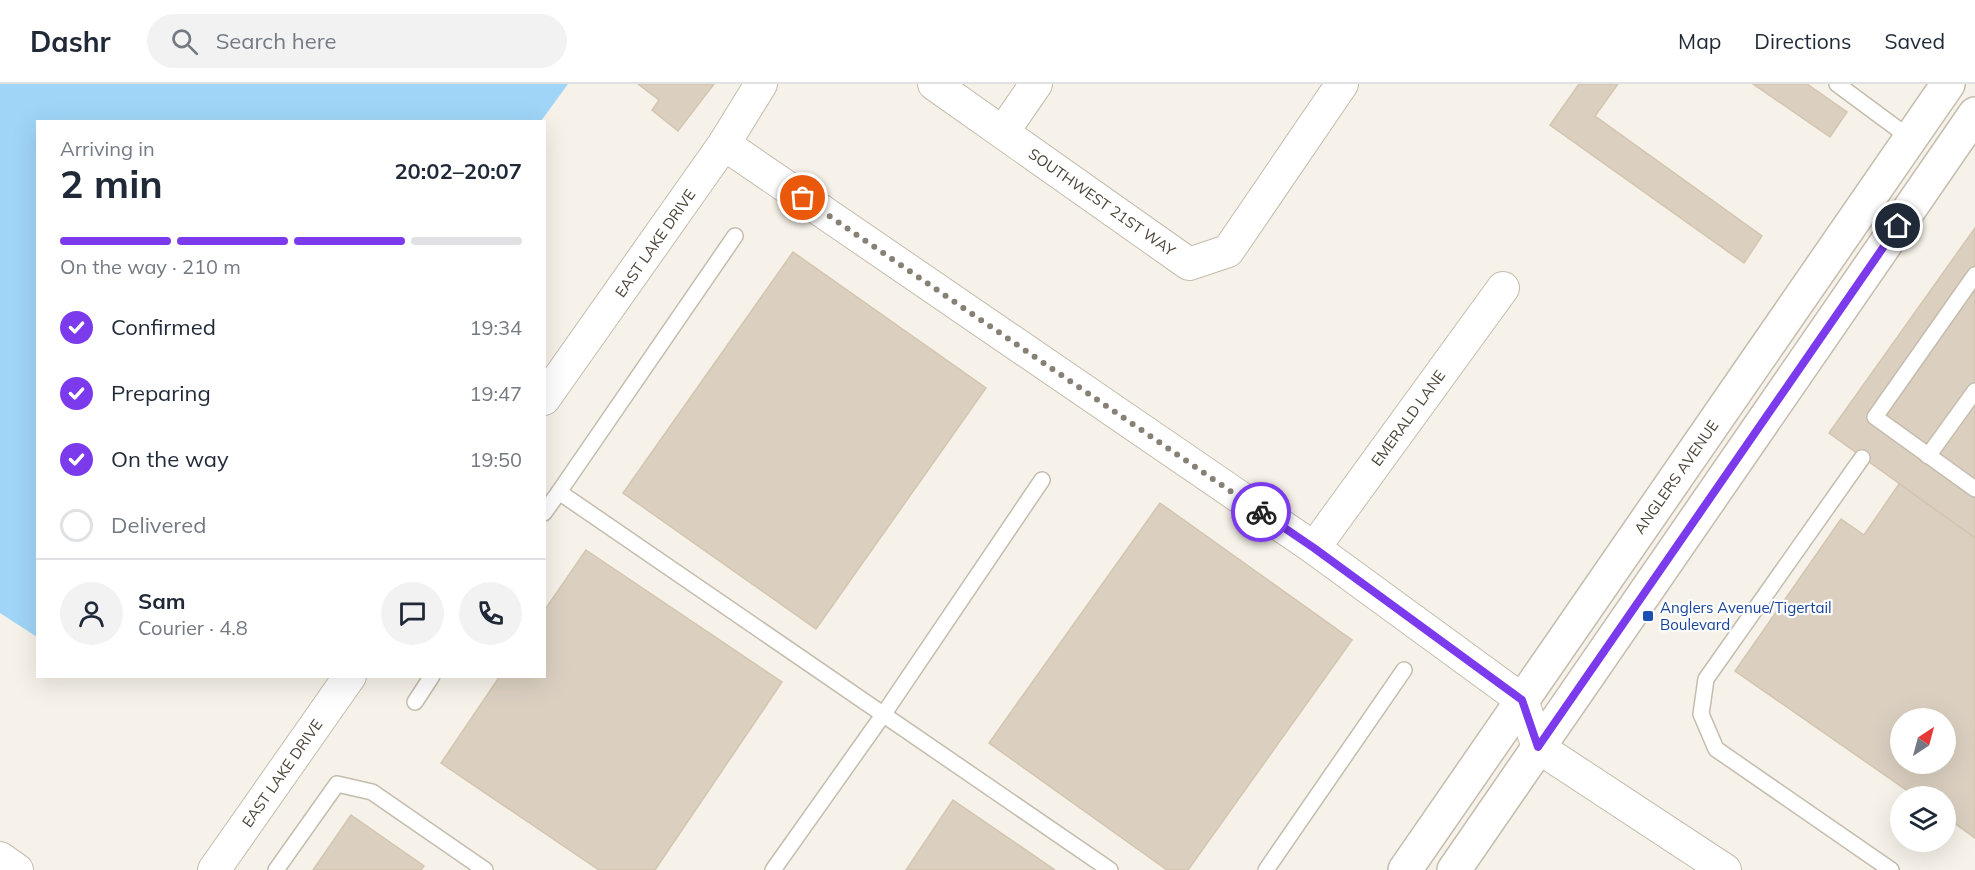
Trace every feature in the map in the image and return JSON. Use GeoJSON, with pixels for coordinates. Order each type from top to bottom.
{"type":"FeatureCollection","features":[{"type":"Feature","properties":{"kind":"street","name":"EAST LAKE DRIVE"},"geometry":{"type":"LineString","coordinates":[[546,396],[724,144],[761,84]]}},
{"type":"Feature","properties":{"kind":"street","name":"SOUTHWEST 21ST WAY"},"geometry":{"type":"LineString","coordinates":[[934,84],[1189,264],[1228,251],[1342,84]]}},
{"type":"Feature","properties":{"kind":"street"},"geometry":{"type":"LineString","coordinates":[[1003,132],[1036,84]]}},
{"type":"Feature","properties":{"kind":"street","name":"ANGLERS AVENUE"},"geometry":{"type":"LineString","coordinates":[[1405,870],[1948,84]]}},
{"type":"Feature","properties":{"kind":"street"},"geometry":{"type":"LineString","coordinates":[[1454,870],[1975,114]]}},
{"type":"Feature","properties":{"kind":"street"},"geometry":{"type":"LineString","coordinates":[[724,144],[1314,548],[1522,700],[1538,747],[1725,870]]}},
{"type":"Feature","properties":{"kind":"street","name":"EMERALD LANE"},"geometry":{"type":"LineString","coordinates":[[1314,548],[1503,288]]}},
{"type":"Feature","properties":{"kind":"street","name":"EAST LAKE DRIVE"},"geometry":{"type":"LineString","coordinates":[[214,870],[349,678]]}},
{"type":"Feature","properties":{"kind":"street"},"geometry":{"type":"LineString","coordinates":[[0,858],[17,870]]}},
{"type":"Feature","properties":{"kind":"lane"},"geometry":{"type":"LineString","coordinates":[[1837,84],[1910,138]]}},
{"type":"Feature","properties":{"kind":"lane"},"geometry":{"type":"LineString","coordinates":[[546,510],[735,236]]}},
{"type":"Feature","properties":{"kind":"lane"},"geometry":{"type":"LineString","coordinates":[[1975,275],[1875,417],[1975,489]]}},
{"type":"Feature","properties":{"kind":"lane"},"geometry":{"type":"LineString","coordinates":[[1928,456],[1975,391]]}},
{"type":"Feature","properties":{"kind":"lane"},"geometry":{"type":"LineString","coordinates":[[1862,458],[1706,679],[1701,714],[1716,749],[1891,870]]}},
{"type":"Feature","properties":{"kind":"lane"},"geometry":{"type":"LineString","coordinates":[[773,870],[883,715],[1042,480]]}},
{"type":"Feature","properties":{"kind":"lane"},"geometry":{"type":"LineString","coordinates":[[559,492],[1110,870]]}},
{"type":"Feature","properties":{"kind":"lane"},"geometry":{"type":"LineString","coordinates":[[1266,870],[1404,670]]}},
{"type":"Feature","properties":{"kind":"lane"},"geometry":{"type":"LineString","coordinates":[[415,702],[431,678]]}},
{"type":"Feature","properties":{"kind":"lane"},"geometry":{"type":"LineString","coordinates":[[276,870],[337,784],[372,792],[484,870]]}},
{"type":"Feature","properties":{"kind":"water"},"geometry":{"type":"Polygon","coordinates":[[[0,84],[568,84],[542,120],[36,120],[36,636],[0,613],[0,84]]]}},
{"type":"Feature","properties":{"kind":"building"},"geometry":{"type":"Polygon","coordinates":[[[638,84],[714,84],[678,131],[652,110],[659,100],[638,84]]]}},
{"type":"Feature","properties":{"kind":"building"},"geometry":{"type":"Polygon","coordinates":[[[1579,84],[1618,84],[1595,116],[1762,236],[1744,263],[1550,125],[1579,84]]]}},
{"type":"Feature","properties":{"kind":"building"},"geometry":{"type":"Polygon","coordinates":[[[1753,84],[1807,84],[1847,112],[1830,137],[1753,84]]]}},
{"type":"Feature","properties":{"kind":"building"},"geometry":{"type":"Polygon","coordinates":[[[1975,228],[1975,538],[1829,433],[1975,228]]]}},
{"type":"Feature","properties":{"kind":"building"},"geometry":{"type":"Polygon","coordinates":[[[793,252],[986,388],[816,629],[623,493],[793,252]]]}},
{"type":"Feature","properties":{"kind":"building"},"geometry":{"type":"Polygon","coordinates":[[[1899,484],[1975,538],[1975,838],[1956,824],[1956,786],[1901,786],[1735,671],[1841,519],[1864,535],[1899,484]]]}},
{"type":"Feature","properties":{"kind":"building"},"geometry":{"type":"Polygon","coordinates":[[[1160,503],[1352,640],[1188,870],[1167,870],[989,743],[1160,503]]]}},
{"type":"Feature","properties":{"kind":"building"},"geometry":{"type":"Polygon","coordinates":[[[586,550],[782,682],[655,870],[599,870],[441,763],[499,678],[546,678],[546,608],[586,550]]]}},
{"type":"Feature","properties":{"kind":"building"},"geometry":{"type":"Polygon","coordinates":[[[953,800],[1055,870],[906,870],[953,800]]]}},
{"type":"Feature","properties":{"kind":"building"},"geometry":{"type":"Polygon","coordinates":[[[351,815],[424,866],[421,870],[313,870],[351,815]]]}},
{"type":"Feature","properties":{"kind":"way so far"},"geometry":{"type":"LineString","coordinates":[[803,198],[1261,512]]}},
{"type":"Feature","properties":{"kind":"place","name":"Anglers Avenue/Tigertail Boulevard"},"geometry":{"type":"Point","coordinates":[1648,616]}},
{"type":"Feature","properties":{"kind":"route"},"geometry":{"type":"LineString","coordinates":[[1261,512],[1522,700],[1538,747],[1898,226]]}}]}
